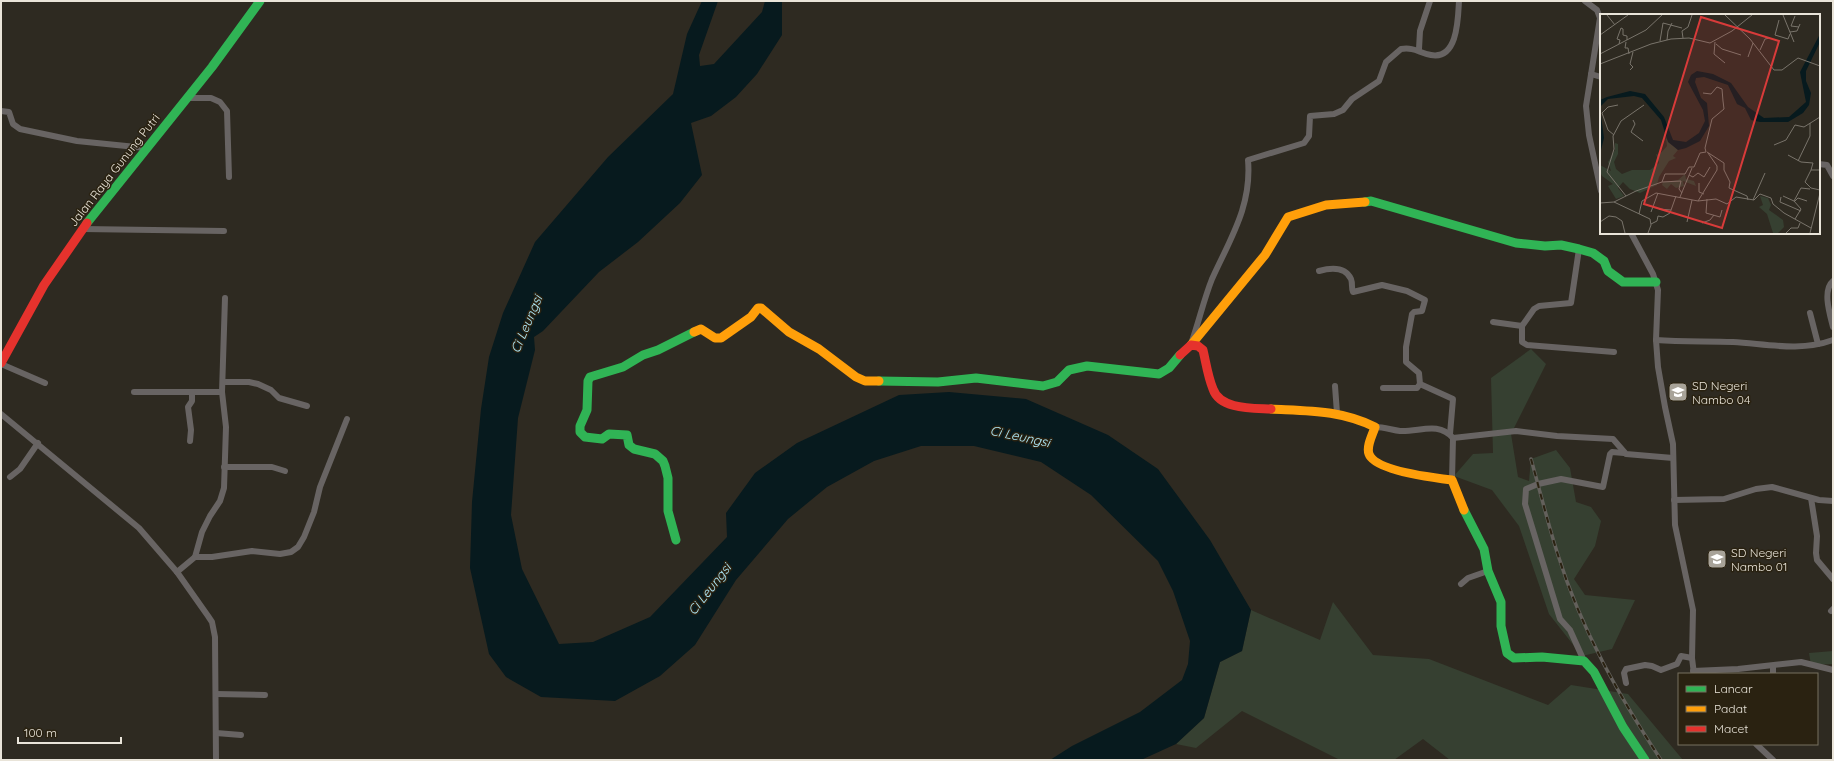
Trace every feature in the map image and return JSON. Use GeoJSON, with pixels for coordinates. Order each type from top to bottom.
{"type":"FeatureCollection","features":[{"type":"Feature","properties":{"kind":"street","name":"Jalan Raya Gunung Putri"},"geometry":{"type":"LineString","coordinates":[[1,364],[59,261],[146,148],[187,98],[260,1]]}},
{"type":"Feature","properties":{"kind":"street"},"geometry":{"type":"LineString","coordinates":[[1419,50],[1420,31],[1430,1]]}},
{"type":"Feature","properties":{"kind":"street"},"geometry":{"type":"LineString","coordinates":[[1191,345],[1212,280],[1243,211],[1250,180],[1248,160],[1304,142],[1309,136],[1309,119],[1311,115],[1334,114],[1343,110],[1352,99],[1379,81],[1386,62],[1401,49],[1419,50],[1436,56],[1449,49],[1454,38],[1459,1]]}},
{"type":"Feature","properties":{"kind":"street"},"geometry":{"type":"LineString","coordinates":[[1585,1],[1596,10],[1600,18],[1586,106],[1587,120],[1600,186]]}},
{"type":"Feature","properties":{"kind":"street"},"geometry":{"type":"LineString","coordinates":[[1591,74],[1600,77]]}},
{"type":"Feature","properties":{"kind":"street"},"geometry":{"type":"LineString","coordinates":[[187,98],[212,98],[220,102],[227,111],[229,178]]}},
{"type":"Feature","properties":{"kind":"street"},"geometry":{"type":"LineString","coordinates":[[1,111],[9,112],[13,124],[20,129],[77,141],[146,148]]}},
{"type":"Feature","properties":{"kind":"street"},"geometry":{"type":"LineString","coordinates":[[1820,164],[1827,165],[1833,176]]}},
{"type":"Feature","properties":{"kind":"street"},"geometry":{"type":"LineString","coordinates":[[676,540],[669,516],[668,482],[664,462],[652,452],[638,451],[632,448],[629,445],[627,435],[609,434],[602,439],[585,437],[580,432],[580,426],[587,410],[588,381],[590,377],[623,367],[643,355],[658,350],[692,332],[701,329],[715,338],[721,338],[751,316],[758,308],[761,308],[789,332],[819,349],[856,377],[865,381],[938,382],[976,378],[994,378],[1017,384],[1043,386],[1057,382],[1069,370],[1087,366],[1159,374],[1170,368],[1182,352],[1191,345],[1265,255],[1288,217],[1326,205],[1371,201],[1516,243],[1545,246],[1562,245],[1579,248],[1593,253],[1604,261],[1608,271],[1623,282],[1656,282]]}},
{"type":"Feature","properties":{"kind":"street"},"geometry":{"type":"LineString","coordinates":[[83,229],[224,231]]}},
{"type":"Feature","properties":{"kind":"street"},"geometry":{"type":"LineString","coordinates":[[1632,234],[1656,282],[1658,290],[1659,301],[1656,340],[1661,389],[1671,430],[1676,525],[1693,610],[1692,658],[1694,673],[1801,662],[1833,670]]}},
{"type":"Feature","properties":{"kind":"street"},"geometry":{"type":"LineString","coordinates":[[1579,248],[1572,302],[1568,304],[1539,306],[1534,309],[1522,326],[1522,342],[1527,345],[1614,352]]}},
{"type":"Feature","properties":{"kind":"street"},"geometry":{"type":"LineString","coordinates":[[1318,271],[1332,268],[1344,272],[1351,280],[1353,292],[1382,285],[1407,291],[1425,300],[1422,311],[1414,312],[1412,314],[1405,358],[1407,364],[1419,373],[1420,384]]}},
{"type":"Feature","properties":{"kind":"street"},"geometry":{"type":"LineString","coordinates":[[1833,281],[1828,285],[1827,291],[1833,327]]}},
{"type":"Feature","properties":{"kind":"street"},"geometry":{"type":"LineString","coordinates":[[177,572],[195,557],[202,532],[220,501],[224,483],[226,427],[222,392],[225,298]]}},
{"type":"Feature","properties":{"kind":"street"},"geometry":{"type":"LineString","coordinates":[[1810,314],[1818,344]]}},
{"type":"Feature","properties":{"kind":"street"},"geometry":{"type":"LineString","coordinates":[[1492,322],[1522,326]]}},
{"type":"Feature","properties":{"kind":"street"},"geometry":{"type":"LineString","coordinates":[[1656,340],[1743,343],[1770,347],[1818,344],[1833,340]]}},
{"type":"Feature","properties":{"kind":"street"},"geometry":{"type":"LineString","coordinates":[[1191,345],[1198,346],[1203,350],[1214,391],[1222,400],[1237,407],[1337,413],[1359,419],[1375,427],[1400,431],[1432,427],[1452,436],[1516,431],[1557,436],[1613,439],[1624,453]]}},
{"type":"Feature","properties":{"kind":"street"},"geometry":{"type":"LineString","coordinates":[[1,364],[45,383]]}},
{"type":"Feature","properties":{"kind":"street"},"geometry":{"type":"LineString","coordinates":[[223,382],[249,382],[258,384],[271,390],[279,398],[307,406]]}},
{"type":"Feature","properties":{"kind":"street"},"geometry":{"type":"LineString","coordinates":[[1383,388],[1417,388],[1420,384]]}},
{"type":"Feature","properties":{"kind":"street"},"geometry":{"type":"LineString","coordinates":[[1420,384],[1453,399],[1452,480],[1455,484],[1460,502],[1484,549],[1488,571],[1501,602],[1501,626],[1505,649],[1510,656],[1584,661]]}},
{"type":"Feature","properties":{"kind":"street"},"geometry":{"type":"LineString","coordinates":[[1335,386],[1337,413]]}},
{"type":"Feature","properties":{"kind":"street"},"geometry":{"type":"LineString","coordinates":[[134,392],[222,392]]}},
{"type":"Feature","properties":{"kind":"street"},"geometry":{"type":"LineString","coordinates":[[190,441],[191,430],[188,406],[192,401],[192,392]]}},
{"type":"Feature","properties":{"kind":"street"},"geometry":{"type":"LineString","coordinates":[[1,414],[38,443],[139,528],[177,572],[212,622],[215,637],[216,760]]}},
{"type":"Feature","properties":{"kind":"street"},"geometry":{"type":"LineString","coordinates":[[195,557],[212,557],[252,550],[285,553],[291,552],[298,547],[304,537],[314,512],[320,487],[347,419]]}},
{"type":"Feature","properties":{"kind":"street"},"geometry":{"type":"LineString","coordinates":[[1375,427],[1369,448],[1369,454],[1373,460],[1401,471],[1452,480]]}},
{"type":"Feature","properties":{"kind":"street"},"geometry":{"type":"LineString","coordinates":[[10,477],[20,469],[38,443]]}},
{"type":"Feature","properties":{"kind":"street"},"geometry":{"type":"LineString","coordinates":[[1645,760],[1623,726],[1594,672],[1584,661],[1570,630],[1560,619],[1525,504],[1526,489],[1538,484],[1561,479],[1603,487],[1610,454],[1612,452],[1629,455],[1673,458]]}},
{"type":"Feature","properties":{"kind":"street"},"geometry":{"type":"LineString","coordinates":[[224,467],[272,466],[285,471]]}},
{"type":"Feature","properties":{"kind":"street"},"geometry":{"type":"LineString","coordinates":[[1674,500],[1724,498],[1756,489],[1772,488],[1812,498],[1833,501]]}},
{"type":"Feature","properties":{"kind":"street"},"geometry":{"type":"LineString","coordinates":[[1812,498],[1817,536],[1817,560],[1833,579]]}},
{"type":"Feature","properties":{"kind":"street"},"geometry":{"type":"LineString","coordinates":[[1461,584],[1471,577],[1488,571]]}},
{"type":"Feature","properties":{"kind":"street"},"geometry":{"type":"LineString","coordinates":[[1626,683],[1624,673],[1626,669],[1645,665],[1661,670],[1677,664],[1680,656],[1692,658]]}},
{"type":"Feature","properties":{"kind":"street"},"geometry":{"type":"LineString","coordinates":[[1773,666],[1773,673]]}},
{"type":"Feature","properties":{"kind":"street"},"geometry":{"type":"LineString","coordinates":[[216,694],[265,695]]}},
{"type":"Feature","properties":{"kind":"street"},"geometry":{"type":"LineString","coordinates":[[216,733],[241,735]]}},
{"type":"Feature","properties":{"kind":"street"},"geometry":{"type":"LineString","coordinates":[[1757,745],[1773,760]]}},
{"type":"Feature","properties":{"kind":"green space"},"geometry":{"type":"Polygon","coordinates":[[[1531,349],[1546,364],[1511,434],[1518,477],[1529,481],[1531,459],[1556,450],[1570,468],[1576,502],[1591,507],[1601,521],[1595,546],[1574,579],[1585,595],[1635,600],[1612,649],[1582,656],[1549,614],[1519,526],[1492,490],[1454,476],[1473,454],[1493,453],[1491,378],[1531,349]]]}},
{"type":"Feature","properties":{"kind":"green space"},"geometry":{"type":"Polygon","coordinates":[[[1333,602],[1373,655],[1429,659],[1548,705],[1571,685],[1628,694],[1683,760],[1450,760],[1423,739],[1394,760],[1340,760],[1242,711],[1196,748],[1176,744],[1204,718],[1220,662],[1242,651],[1251,610],[1320,640],[1333,602]]]}},
{"type":"Feature","properties":{"kind":"green space"},"geometry":{"type":"Polygon","coordinates":[[[1833,651],[1833,664],[1811,665],[1809,653],[1833,651]]]}},
{"type":"Feature","properties":{"kind":"water","name":"Ci Leungsi"},"geometry":{"type":"Polygon","coordinates":[[[702,1],[718,1],[699,55],[700,66],[714,64],[762,12],[765,1],[782,1],[782,35],[757,74],[736,97],[711,116],[691,123],[702,175],[680,203],[638,242],[599,272],[543,331],[534,337],[535,350],[518,418],[511,515],[522,569],[559,644],[593,642],[650,617],[727,537],[726,513],[755,473],[797,443],[899,395],[949,392],[1026,399],[1108,435],[1158,469],[1210,540],[1251,610],[1242,651],[1220,662],[1204,718],[1176,744],[1141,760],[1050,760],[1072,746],[1140,712],[1182,680],[1188,664],[1190,641],[1173,591],[1158,561],[1091,495],[1041,462],[974,446],[921,446],[874,461],[827,487],[788,519],[736,580],[695,645],[660,676],[615,701],[541,697],[506,677],[489,654],[470,568],[472,502],[481,409],[489,357],[503,313],[535,242],[608,157],[673,94],[687,34],[702,1]]]}},
{"type":"Feature","properties":{"kind":"railway"},"geometry":{"type":"LineString","coordinates":[[1531,459],[1554,543],[1578,609],[1616,687],[1661,760]]}},
{"type":"Feature","properties":{"kind":"traffic: fast"},"geometry":{"type":"LineString","coordinates":[[87,223],[212,67],[260,1]]}},
{"type":"Feature","properties":{"kind":"traffic: fast"},"geometry":{"type":"LineString","coordinates":[[1365,202],[1371,201],[1516,243],[1545,246],[1561,245],[1579,249],[1593,253],[1604,261],[1608,271],[1623,282],[1656,282]]}},
{"type":"Feature","properties":{"kind":"traffic: fast"},"geometry":{"type":"LineString","coordinates":[[676,540],[668,511],[668,478],[663,461],[655,454],[634,449],[629,445],[627,435],[609,434],[602,439],[585,437],[580,432],[580,426],[587,410],[588,381],[590,377],[623,367],[643,355],[658,350],[694,332]]}},
{"type":"Feature","properties":{"kind":"traffic: fast"},"geometry":{"type":"LineString","coordinates":[[879,381],[938,382],[976,378],[1043,386],[1057,382],[1069,370],[1087,366],[1159,374],[1169,368],[1180,355]]}},
{"type":"Feature","properties":{"kind":"traffic: fast"},"geometry":{"type":"LineString","coordinates":[[1464,510],[1484,549],[1488,571],[1501,602],[1501,626],[1507,653],[1514,658],[1542,657],[1584,661],[1594,672],[1623,727],[1645,760]]}},
{"type":"Feature","properties":{"kind":"traffic: slow"},"geometry":{"type":"LineString","coordinates":[[1191,345],[1265,255],[1288,217],[1326,205],[1365,202]]}},
{"type":"Feature","properties":{"kind":"traffic: slow"},"geometry":{"type":"LineString","coordinates":[[694,332],[701,329],[715,338],[721,338],[751,317],[758,308],[761,308],[789,332],[819,349],[856,377],[865,381],[879,381]]}},
{"type":"Feature","properties":{"kind":"traffic: slow"},"geometry":{"type":"LineString","coordinates":[[1271,409],[1337,414],[1362,421],[1375,427],[1368,447],[1369,454],[1374,460],[1382,465],[1406,473],[1452,480],[1464,510]]}},
{"type":"Feature","properties":{"kind":"traffic: jam"},"geometry":{"type":"LineString","coordinates":[[1,363],[44,285],[87,223]]}},
{"type":"Feature","properties":{"kind":"traffic: jam"},"geometry":{"type":"LineString","coordinates":[[1180,355],[1191,345],[1198,346],[1203,350],[1208,375],[1213,389],[1217,396],[1223,401],[1247,408],[1271,409]]}},
{"type":"Feature","properties":{"kind":"place","name":"SD Negeri Nambo 04"},"geometry":{"type":"Point","coordinates":[1678,392]}},
{"type":"Feature","properties":{"kind":"place","name":"SD Negeri Nambo 01"},"geometry":{"type":"Point","coordinates":[1717,559]}}]}
